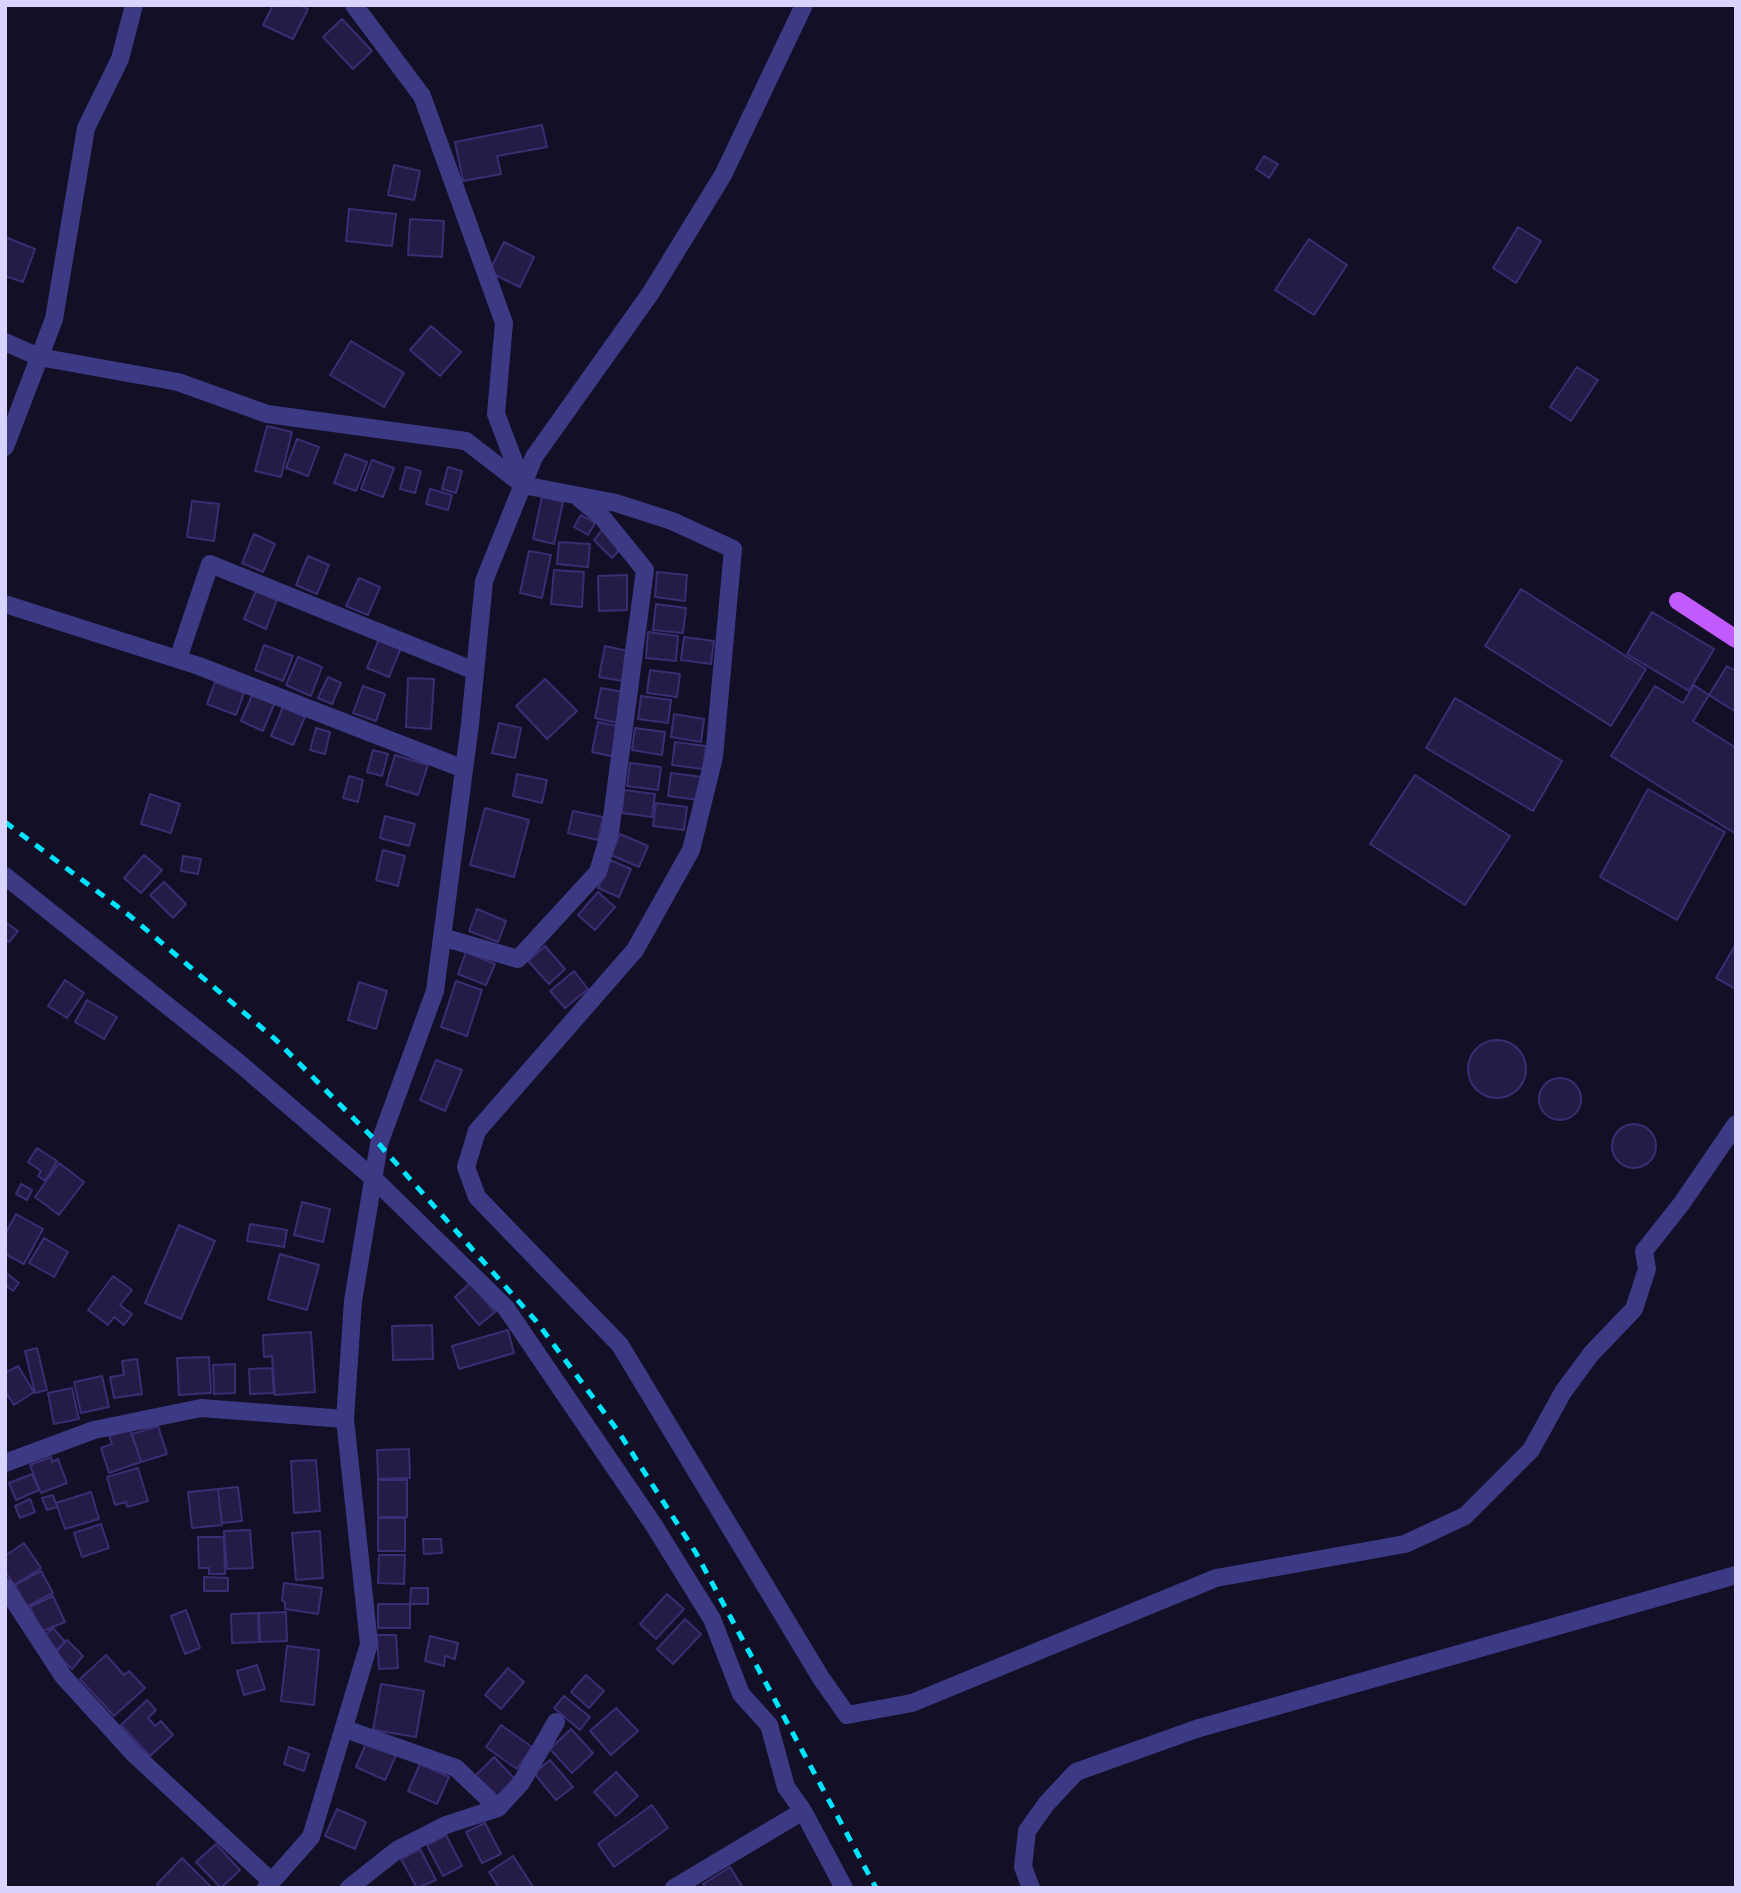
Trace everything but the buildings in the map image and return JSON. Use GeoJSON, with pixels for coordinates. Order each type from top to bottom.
{"type":"FeatureCollection","features":[{"type":"Feature","properties":{"kind":"main road"},"geometry":{"type":"LineString","coordinates":[[1678,601],[1736,639]]}},
{"type":"Feature","properties":{"kind":"street"},"geometry":{"type":"LineString","coordinates":[[5,447],[54,319],[86,128],[120,59],[134,5]]}},
{"type":"Feature","properties":{"kind":"street"},"geometry":{"type":"LineString","coordinates":[[354,5],[422,96],[504,323],[495,414],[523,485]]}},
{"type":"Feature","properties":{"kind":"street"},"geometry":{"type":"LineString","coordinates":[[5,1587],[63,1676],[134,1754],[269,1885],[311,1837],[369,1644],[345,1419],[353,1301],[379,1144],[435,991],[464,769],[484,581],[534,457],[650,294],[723,175],[804,5]]}},
{"type":"Feature","properties":{"kind":"street"},"geometry":{"type":"LineString","coordinates":[[5,342],[39,357],[178,382],[267,414],[466,441],[523,485],[616,503],[671,521],[733,549],[715,757],[691,850],[635,950],[477,1131],[466,1167],[477,1197],[620,1345],[846,1715],[912,1703],[1216,1578],[1405,1544],[1465,1516],[1531,1450],[1577,1373],[1634,1309],[1647,1269],[1644,1251],[1682,1203],[1736,1124]]}},
{"type":"Feature","properties":{"kind":"street"},"geometry":{"type":"LineString","coordinates":[[442,937],[518,959],[598,872],[610,832],[645,570],[602,517],[576,495]]}},
{"type":"Feature","properties":{"kind":"street"},"geometry":{"type":"LineString","coordinates":[[178,659],[210,564],[475,671]]}},
{"type":"Feature","properties":{"kind":"street"},"geometry":{"type":"LineString","coordinates":[[5,604],[178,659],[464,769]]}},
{"type":"Feature","properties":{"kind":"street"},"geometry":{"type":"LineString","coordinates":[[5,876],[238,1062],[373,1178],[506,1308],[653,1524],[712,1619],[741,1694],[769,1725],[786,1787],[803,1811],[844,1888]]}},
{"type":"Feature","properties":{"kind":"street"},"geometry":{"type":"LineString","coordinates":[[5,1463],[93,1430],[201,1408],[345,1419]]}},
{"type":"Feature","properties":{"kind":"street"},"geometry":{"type":"LineString","coordinates":[[1031,1888],[1023,1867],[1027,1831],[1047,1803],[1076,1772],[1196,1729],[1736,1576]]}},
{"type":"Feature","properties":{"kind":"street"},"geometry":{"type":"LineString","coordinates":[[349,1888],[397,1850],[446,1825],[498,1808],[521,1783],[556,1722]]}},
{"type":"Feature","properties":{"kind":"street"},"geometry":{"type":"LineString","coordinates":[[345,1729],[456,1768],[498,1808]]}},
{"type":"Feature","properties":{"kind":"street"},"geometry":{"type":"LineString","coordinates":[[674,1888],[803,1811]]}},
{"type":"Feature","properties":{"kind":"railway"},"geometry":{"type":"LineString","coordinates":[[5,822],[130,916],[275,1039],[379,1144],[536,1321],[618,1431],[696,1553],[876,1888]]}}]}
